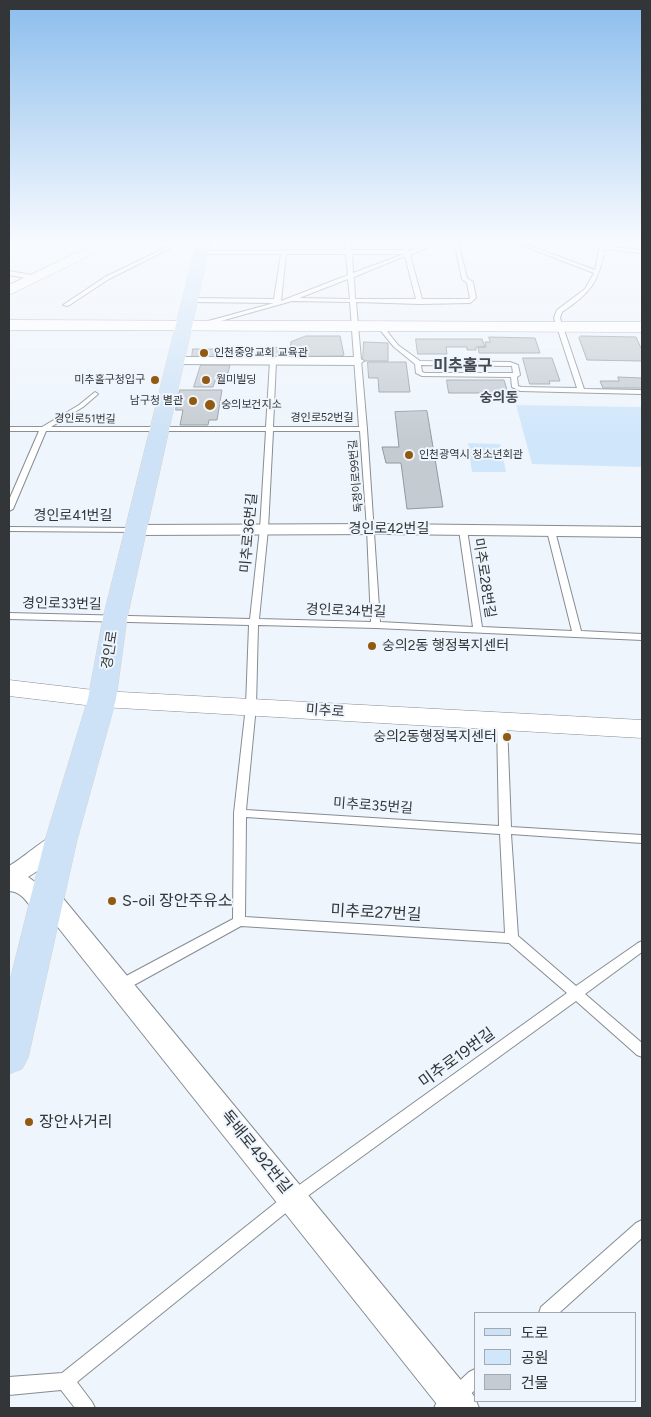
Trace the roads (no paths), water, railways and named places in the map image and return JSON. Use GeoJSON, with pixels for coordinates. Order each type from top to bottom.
{"type":"FeatureCollection","features":[{"type":"Feature","properties":{"kind":"main road","name":"경인로"},"geometry":{"type":"LineString","coordinates":[[9,1058],[61,840],[102,699],[115,618],[177,361],[189,326],[190,307]]}},
{"type":"Feature","properties":{"kind":"street"},"geometry":{"type":"LineString","coordinates":[[9,325],[642,327]]}},
{"type":"Feature","properties":{"kind":"street"},"geometry":{"type":"LineString","coordinates":[[177,361],[358,361]]}},
{"type":"Feature","properties":{"kind":"street","name":"경인로42번길"},"geometry":{"type":"LineString","coordinates":[[136,530],[371,529],[642,532]]}},
{"type":"Feature","properties":{"kind":"street","name":"미추로"},"geometry":{"type":"LineString","coordinates":[[9,688],[102,699],[251,706],[502,723],[642,730]]}},
{"type":"Feature","properties":{"kind":"street"},"geometry":{"type":"LineString","coordinates":[[9,877],[36,861],[61,840]]}},
{"type":"Feature","properties":{"kind":"street","name":"독배로492번길"},"geometry":{"type":"LineString","coordinates":[[9,882],[32,888],[47,902],[120,986],[293,1198],[453,1405]]}},
{"type":"Feature","properties":{"kind":"lane"},"geometry":{"type":"LineString","coordinates":[[189,326],[260,307]]}},
{"type":"Feature","properties":{"kind":"lane","name":"독정이로99번길"},"geometry":{"type":"LineString","coordinates":[[352,307],[364,429],[376,625]]}},
{"type":"Feature","properties":{"kind":"lane"},"geometry":{"type":"LineString","coordinates":[[565,307],[559,311],[558,318],[580,390]]}},
{"type":"Feature","properties":{"kind":"lane"},"geometry":{"type":"LineString","coordinates":[[380,326],[396,346],[418,363],[515,365],[517,375],[514,376],[515,387],[520,389],[642,392]]}},
{"type":"Feature","properties":{"kind":"lane","name":"미추로36번길"},"geometry":{"type":"LineString","coordinates":[[251,706],[254,622],[264,530],[273,361]]}},
{"type":"Feature","properties":{"kind":"lane"},"geometry":{"type":"LineString","coordinates":[[418,363],[419,373],[424,375],[514,376]]}},
{"type":"Feature","properties":{"kind":"lane"},"geometry":{"type":"LineString","coordinates":[[9,509],[43,428],[81,406],[96,394]]}},
{"type":"Feature","properties":{"kind":"lane","name":"경인로51번길"},"geometry":{"type":"LineString","coordinates":[[9,429],[161,430]]}},
{"type":"Feature","properties":{"kind":"lane","name":"경인로52번길"},"geometry":{"type":"LineString","coordinates":[[161,430],[364,429]]}},
{"type":"Feature","properties":{"kind":"lane","name":"경인로41번길"},"geometry":{"type":"LineString","coordinates":[[9,530],[136,530]]}},
{"type":"Feature","properties":{"kind":"lane","name":"미추로28번길"},"geometry":{"type":"LineString","coordinates":[[463,530],[478,630]]}},
{"type":"Feature","properties":{"kind":"lane"},"geometry":{"type":"LineString","coordinates":[[551,531],[577,634]]}},
{"type":"Feature","properties":{"kind":"lane","name":"경인로33번길"},"geometry":{"type":"LineString","coordinates":[[9,616],[115,618]]}},
{"type":"Feature","properties":{"kind":"lane","name":"경인로34번길"},"geometry":{"type":"LineString","coordinates":[[115,618],[376,625],[642,637]]}},
{"type":"Feature","properties":{"kind":"lane"},"geometry":{"type":"LineString","coordinates":[[120,986],[239,921],[240,813],[251,706]]}},
{"type":"Feature","properties":{"kind":"lane"},"geometry":{"type":"LineString","coordinates":[[502,723],[505,830],[512,938],[642,1051]]}},
{"type":"Feature","properties":{"kind":"lane","name":"미추로35번길"},"geometry":{"type":"LineString","coordinates":[[240,813],[505,830]]}},
{"type":"Feature","properties":{"kind":"lane"},"geometry":{"type":"LineString","coordinates":[[505,830],[642,839]]}},
{"type":"Feature","properties":{"kind":"lane","name":"미추로27번길"},"geometry":{"type":"LineString","coordinates":[[239,921],[512,938]]}},
{"type":"Feature","properties":{"kind":"lane","name":"미추로19번길"},"geometry":{"type":"LineString","coordinates":[[65,1380],[293,1198],[642,946]]}},
{"type":"Feature","properties":{"kind":"lane"},"geometry":{"type":"LineString","coordinates":[[548,1312],[642,1228]]}},
{"type":"Feature","properties":{"kind":"lane"},"geometry":{"type":"LineString","coordinates":[[9,1386],[65,1380],[86,1408]]}},
{"type":"Feature","properties":{"kind":"lane"},"geometry":{"type":"LineString","coordinates":[[453,1405],[473,1380]]}},
{"type":"Feature","properties":{"kind":"place","name":"인천중앙교회 교육관"},"geometry":{"type":"Point","coordinates":[204,353]}},
{"type":"Feature","properties":{"kind":"place","name":"미추홀구청입구"},"geometry":{"type":"Point","coordinates":[155,380]}},
{"type":"Feature","properties":{"kind":"place","name":"월미빌딩"},"geometry":{"type":"Point","coordinates":[206,380]}},
{"type":"Feature","properties":{"kind":"place","name":"남구청 별관"},"geometry":{"type":"Point","coordinates":[193,401]}},
{"type":"Feature","properties":{"kind":"place","name":"숭의보건지소"},"geometry":{"type":"Point","coordinates":[210,405]}},
{"type":"Feature","properties":{"kind":"place","name":"인천광역시 청소년회관"},"geometry":{"type":"Point","coordinates":[409,455]}},
{"type":"Feature","properties":{"kind":"place","name":"숭의2동 행정복지센터"},"geometry":{"type":"Point","coordinates":[372,646]}},
{"type":"Feature","properties":{"kind":"place","name":"숭의2동행정복지센터"},"geometry":{"type":"Point","coordinates":[507,737]}},
{"type":"Feature","properties":{"kind":"place","name":"S-oil 장안주유소"},"geometry":{"type":"Point","coordinates":[112,901]}},
{"type":"Feature","properties":{"kind":"place","name":"장안사거리"},"geometry":{"type":"Point","coordinates":[29,1122]}},
{"type":"Feature","properties":{"kind":"district","name":"미추홀구"},"geometry":{"type":"Point","coordinates":[463,366]}},
{"type":"Feature","properties":{"kind":"district","name":"숭의동"},"geometry":{"type":"Point","coordinates":[499,398]}}]}
